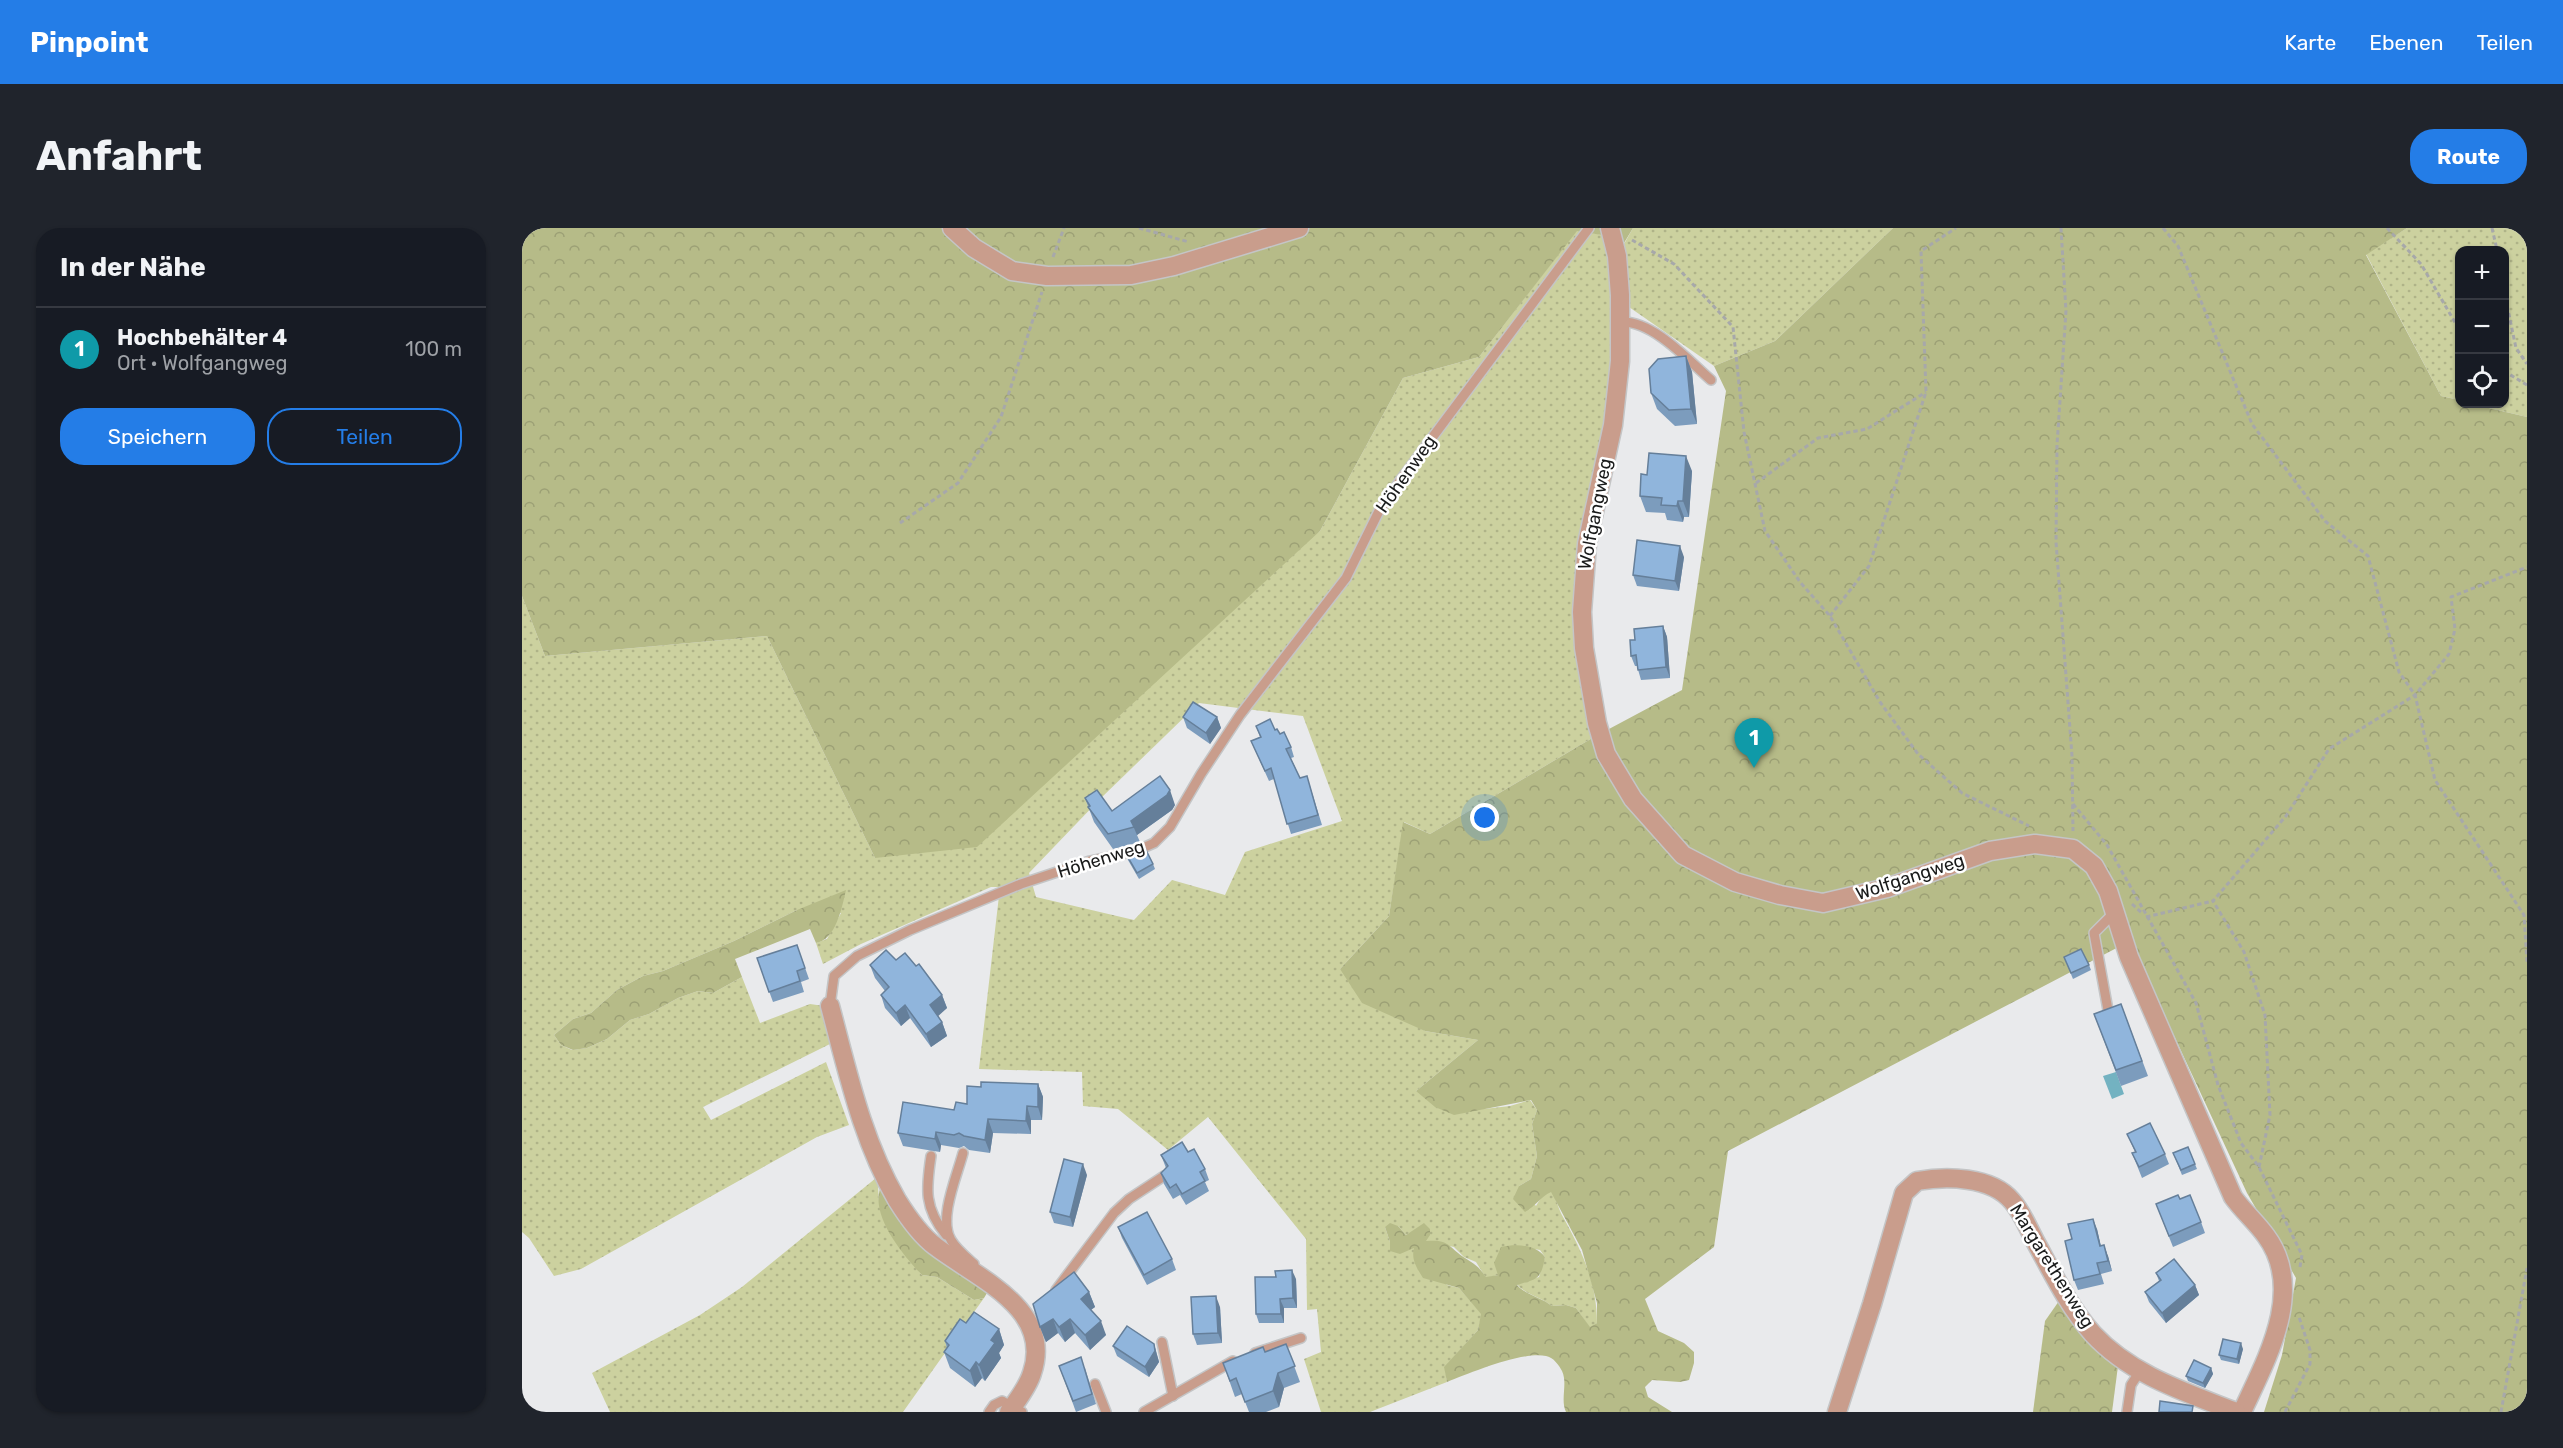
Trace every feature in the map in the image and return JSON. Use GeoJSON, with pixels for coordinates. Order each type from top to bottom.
{"type":"FeatureCollection","features":[{"type":"Feature","properties":{"kind":"street"},"geometry":{"type":"LineString","coordinates":[[952,228],[974,248],[1012,271],[1047,276],[1131,274],[1174,266],[1299,228]]}},
{"type":"Feature","properties":{"kind":"street","name":"Wolfgangweg"},"geometry":{"type":"LineString","coordinates":[[1611,231],[1617,256],[1622,322],[1613,425],[1587,544],[1582,612],[1584,648],[1597,723],[1606,754],[1633,799],[1683,855],[1735,882],[1780,895],[1823,903],[1887,888],[1990,850],[2035,844],[2073,849]]}},
{"type":"Feature","properties":{"kind":"street"},"geometry":{"type":"LineString","coordinates":[[2073,849],[2094,866],[2108,891],[2129,957],[2233,1197],[2266,1236],[2277,1256],[2283,1300],[2267,1358],[2242,1412]]}},
{"type":"Feature","properties":{"kind":"street","name":"Höhenweg"},"geometry":{"type":"LineString","coordinates":[[830,1006],[861,1123],[898,1203],[933,1244],[993,1284],[1030,1318],[1036,1358],[1032,1374],[1014,1410]]}},
{"type":"Feature","properties":{"kind":"street","name":"Margarethenweg"},"geometry":{"type":"LineString","coordinates":[[1837,1412],[1872,1304],[1904,1193],[1917,1181],[1961,1179],[1978,1182],[2012,1200],[2079,1317],[2094,1335],[2140,1371],[2168,1386],[2236,1412]]}},
{"type":"Feature","properties":{"kind":"lane","name":"Höhenweg"},"geometry":{"type":"LineString","coordinates":[[830,1006],[834,976],[857,956],[910,930],[1021,884],[1090,861],[1136,851],[1154,843],[1170,827],[1201,774],[1240,715],[1346,578],[1379,511],[1402,478],[1589,228]]}},
{"type":"Feature","properties":{"kind":"lane"},"geometry":{"type":"LineString","coordinates":[[1622,322],[1632,322],[1647,327],[1711,380]]}},
{"type":"Feature","properties":{"kind":"lane"},"geometry":{"type":"LineString","coordinates":[[2108,1010],[2094,933],[2115,912]]}},
{"type":"Feature","properties":{"kind":"lane"},"geometry":{"type":"LineString","coordinates":[[951,1242],[946,1228],[946,1216],[963,1153]]}},
{"type":"Feature","properties":{"kind":"lane"},"geometry":{"type":"LineString","coordinates":[[931,1156],[926,1185],[928,1203],[933,1217],[951,1242],[993,1284]]}},
{"type":"Feature","properties":{"kind":"lane"},"geometry":{"type":"LineString","coordinates":[[1052,1296],[1113,1213],[1129,1199],[1164,1176]]}},
{"type":"Feature","properties":{"kind":"lane"},"geometry":{"type":"LineString","coordinates":[[1144,1412],[1234,1360],[1301,1338]]}},
{"type":"Feature","properties":{"kind":"lane"},"geometry":{"type":"LineString","coordinates":[[1162,1342],[1173,1396]]}},
{"type":"Feature","properties":{"kind":"lane"},"geometry":{"type":"LineString","coordinates":[[2127,1412],[2131,1385],[2140,1371]]}},
{"type":"Feature","properties":{"kind":"lane"},"geometry":{"type":"LineString","coordinates":[[1095,1384],[1106,1412]]}},
{"type":"Feature","properties":{"kind":"lane"},"geometry":{"type":"LineString","coordinates":[[988,1412],[997,1402],[1006,1402],[1014,1410]]}},
{"type":"Feature","properties":{"kind":"path"},"geometry":{"type":"LineString","coordinates":[[900,523],[958,483],[1001,417],[1064,228]]}},
{"type":"Feature","properties":{"kind":"path"},"geometry":{"type":"LineString","coordinates":[[1139,228],[1190,242]]}},
{"type":"Feature","properties":{"kind":"path"},"geometry":{"type":"LineString","coordinates":[[1830,616],[1869,566],[1926,392],[1921,251],[1956,228]]}},
{"type":"Feature","properties":{"kind":"path"},"geometry":{"type":"LineString","coordinates":[[2061,228],[2066,311],[2057,445],[2056,542],[2072,756],[2073,849]]}},
{"type":"Feature","properties":{"kind":"path"},"geometry":{"type":"LineString","coordinates":[[2163,228],[2178,246],[2252,424],[2325,521],[2368,556],[2400,672],[2415,695],[2434,780],[2524,915],[2527,962]]}},
{"type":"Feature","properties":{"kind":"path"},"geometry":{"type":"LineString","coordinates":[[2387,228],[2421,264],[2455,322]]}},
{"type":"Feature","properties":{"kind":"path"},"geometry":{"type":"LineString","coordinates":[[2492,228],[2496,246]]}},
{"type":"Feature","properties":{"kind":"path"},"geometry":{"type":"LineString","coordinates":[[1611,231],[1674,264],[1733,327],[1744,432],[1765,531],[1800,582],[1830,616],[1880,702],[1918,754],[1962,793],[2033,828]]}},
{"type":"Feature","properties":{"kind":"path"},"geometry":{"type":"LineString","coordinates":[[2507,300],[2516,348],[2527,364]]}},
{"type":"Feature","properties":{"kind":"path"},"geometry":{"type":"LineString","coordinates":[[2509,373],[2527,385]]}},
{"type":"Feature","properties":{"kind":"path"},"geometry":{"type":"LineString","coordinates":[[1756,483],[1818,438],[1867,429],[1926,392]]}},
{"type":"Feature","properties":{"kind":"path"},"geometry":{"type":"LineString","coordinates":[[2298,1278],[2302,1255],[2259,1167],[2241,1143],[2222,1095],[2196,1003],[2146,917],[2213,901],[2286,816],[2329,749],[2415,695],[2449,654],[2455,629],[2451,597],[2527,567]]}},
{"type":"Feature","properties":{"kind":"path"},"geometry":{"type":"LineString","coordinates":[[2213,901],[2244,952],[2265,1015],[2270,1115],[2259,1167]]}},
{"type":"Feature","properties":{"kind":"path"},"geometry":{"type":"LineString","coordinates":[[2501,1412],[2527,1268]]}},
{"type":"Feature","properties":{"kind":"path"},"geometry":{"type":"LineString","coordinates":[[2284,1412],[2310,1364],[2310,1350],[2297,1311]]}},
{"type":"Feature","properties":{"kind":"green space"},"geometry":{"type":"Polygon","coordinates":[[[522,228],[1633,228],[1624,243],[1608,236],[1577,231],[1479,357],[1403,378],[1320,531],[977,847],[875,858],[767,636],[545,656],[522,596],[522,228]]]}},
{"type":"Feature","properties":{"kind":"green space"},"geometry":{"type":"Polygon","coordinates":[[[1633,228],[1893,228],[1775,341],[1714,366],[1629,307],[1624,244],[1633,228]]]}},
{"type":"Feature","properties":{"kind":"green space"},"geometry":{"type":"Polygon","coordinates":[[[1893,228],[2407,228],[2366,255],[2441,396],[2455,399],[2455,408],[2489,408],[2527,417],[2527,1412],[2264,1412],[2282,1355],[2296,1278],[2247,1193],[2130,941],[1728,1151],[1714,1247],[1645,1299],[1658,1331],[1684,1343],[1694,1352],[1694,1363],[1689,1380],[1680,1382],[1652,1380],[1645,1387],[1648,1397],[1672,1412],[1566,1412],[1564,1376],[1557,1364],[1546,1356],[1536,1355],[1510,1360],[1447,1382],[1444,1367],[1478,1330],[1481,1314],[1459,1288],[1423,1278],[1414,1260],[1414,1248],[1400,1254],[1390,1251],[1390,1242],[1385,1227],[1390,1223],[1398,1226],[1406,1235],[1424,1223],[1430,1229],[1430,1235],[1426,1241],[1440,1241],[1448,1245],[1477,1266],[1486,1277],[1498,1275],[1494,1263],[1501,1247],[1519,1245],[1531,1247],[1545,1257],[1542,1270],[1537,1277],[1517,1285],[1520,1288],[1552,1306],[1566,1305],[1576,1308],[1590,1327],[1597,1323],[1597,1303],[1582,1250],[1551,1192],[1525,1212],[1513,1199],[1519,1186],[1531,1179],[1537,1156],[1532,1124],[1537,1110],[1531,1100],[1454,1115],[1435,1107],[1416,1091],[1478,1040],[1425,1031],[1362,1003],[1340,969],[1389,916],[1403,822],[1430,834],[1594,737],[1682,690],[1726,391],[1714,366],[1775,341],[1893,228]]]}},
{"type":"Feature","properties":{"kind":"green space"},"geometry":{"type":"Polygon","coordinates":[[[2407,228],[2527,228],[2527,417],[2489,408],[2509,408],[2509,246],[2455,246],[2455,399],[2441,396],[2366,254],[2407,228]]]}},
{"type":"Feature","properties":{"kind":"green space"},"geometry":{"type":"Polygon","coordinates":[[[1577,230],[1608,236],[1614,283],[1609,410],[1583,529],[1594,737],[1430,834],[1404,822],[1389,916],[1340,969],[1425,1031],[1478,1040],[1416,1091],[1484,1109],[1510,1106],[1530,1100],[1537,1110],[1532,1124],[1537,1156],[1531,1179],[1519,1186],[1536,1206],[1542,1196],[1551,1191],[1553,1194],[1587,1268],[1594,1294],[1597,1323],[1590,1328],[1576,1308],[1566,1305],[1552,1306],[1517,1284],[1539,1277],[1545,1257],[1540,1250],[1528,1248],[1498,1275],[1486,1278],[1476,1262],[1464,1257],[1454,1247],[1425,1241],[1416,1230],[1406,1235],[1398,1226],[1385,1227],[1390,1242],[1414,1247],[1447,1285],[1459,1288],[1482,1314],[1478,1330],[1445,1367],[1447,1382],[1370,1412],[1321,1412],[1304,1359],[1321,1352],[1317,1309],[1307,1310],[1306,1239],[1208,1117],[1168,1150],[1118,1109],[1083,1106],[1082,1072],[979,1069],[1000,887],[991,887],[861,944],[823,964],[816,943],[827,939],[841,913],[797,910],[734,941],[663,971],[643,976],[617,990],[591,1013],[573,1019],[554,1035],[561,1045],[572,1050],[587,1048],[607,1039],[630,1020],[649,1014],[678,998],[698,991],[713,993],[742,977],[760,1023],[810,1004],[824,1006],[834,1042],[703,1107],[711,1120],[826,1062],[849,1125],[817,1137],[581,1269],[554,1276],[529,1238],[522,1232],[522,596],[545,656],[767,636],[875,858],[1320,531],[1403,378],[1479,357],[1577,230]],[[1199,703],[1100,799],[1029,873],[1036,897],[1134,920],[1172,880],[1225,895],[1245,852],[1342,821],[1303,716],[1199,703]]]}},
{"type":"Feature","properties":{"kind":"green space"},"geometry":{"type":"Polygon","coordinates":[[[846,890],[837,922],[829,936],[823,941],[816,943],[810,929],[735,959],[742,977],[713,993],[698,991],[678,998],[649,1014],[630,1020],[607,1039],[587,1048],[573,1050],[561,1045],[554,1035],[573,1019],[591,1013],[617,990],[643,976],[663,971],[734,941],[797,910],[846,890]]]}},
{"type":"Feature","properties":{"kind":"green space"},"geometry":{"type":"Polygon","coordinates":[[[876,1178],[880,1206],[888,1228],[922,1275],[937,1277],[974,1300],[984,1298],[903,1412],[610,1412],[592,1373],[700,1315],[742,1287],[876,1178]]]}},
{"type":"Feature","properties":{"kind":"green space"},"geometry":{"type":"Polygon","coordinates":[[[880,1189],[910,1233],[926,1251],[987,1293],[984,1298],[974,1300],[937,1277],[922,1275],[898,1247],[885,1224],[878,1200],[880,1189]]]}},
{"type":"Feature","properties":{"kind":"green space"},"geometry":{"type":"Polygon","coordinates":[[[2059,1301],[2118,1366],[2112,1412],[2033,1412],[2045,1321],[2059,1301]]]}},
{"type":"Feature","properties":{"kind":"water"},"geometry":{"type":"Polygon","coordinates":[[[2116,1072],[2124,1094],[2112,1099],[2103,1076],[2116,1072]]]}},
{"type":"Feature","properties":{"kind":"building"},"geometry":{"type":"Polygon","coordinates":[[[1686,356],[1691,409],[1669,410],[1651,393],[1649,369],[1658,359],[1686,356]]]}},
{"type":"Feature","properties":{"kind":"building"},"geometry":{"type":"Polygon","coordinates":[[[1649,453],[1686,456],[1683,501],[1678,501],[1677,506],[1661,505],[1662,498],[1640,496],[1641,474],[1647,475],[1649,453]]]}},
{"type":"Feature","properties":{"kind":"building"},"geometry":{"type":"Polygon","coordinates":[[[1637,540],[1680,546],[1675,581],[1633,575],[1637,540]]]}},
{"type":"Feature","properties":{"kind":"building"},"geometry":{"type":"Polygon","coordinates":[[[1663,626],[1666,667],[1638,670],[1636,655],[1631,656],[1630,640],[1635,640],[1634,629],[1663,626]]]}},
{"type":"Feature","properties":{"kind":"building"},"geometry":{"type":"Polygon","coordinates":[[[1193,702],[1217,717],[1206,733],[1183,717],[1193,702]]]}},
{"type":"Feature","properties":{"kind":"building"},"geometry":{"type":"Polygon","coordinates":[[[1270,719],[1275,730],[1277,729],[1280,734],[1284,732],[1291,747],[1286,749],[1300,778],[1307,776],[1318,815],[1287,824],[1271,768],[1265,771],[1251,741],[1261,737],[1256,726],[1270,719]]]}},
{"type":"Feature","properties":{"kind":"building"},"geometry":{"type":"Polygon","coordinates":[[[1160,776],[1170,790],[1167,795],[1131,821],[1134,827],[1108,834],[1088,807],[1090,806],[1085,798],[1097,790],[1112,811],[1160,776]]]}},
{"type":"Feature","properties":{"kind":"building"},"geometry":{"type":"Polygon","coordinates":[[[1145,848],[1153,864],[1137,873],[1126,854],[1145,848]]]}},
{"type":"Feature","properties":{"kind":"building"},"geometry":{"type":"Polygon","coordinates":[[[797,945],[805,968],[797,971],[800,981],[769,992],[757,958],[797,945]]]}},
{"type":"Feature","properties":{"kind":"building"},"geometry":{"type":"Polygon","coordinates":[[[2081,949],[2089,965],[2071,973],[2064,957],[2081,949]]]}},
{"type":"Feature","properties":{"kind":"building"},"geometry":{"type":"Polygon","coordinates":[[[886,950],[896,960],[905,953],[916,966],[919,964],[942,995],[930,1005],[942,1022],[926,1034],[905,1005],[896,1013],[881,995],[889,987],[870,965],[886,950]]]}},
{"type":"Feature","properties":{"kind":"building"},"geometry":{"type":"Polygon","coordinates":[[[2121,1004],[2142,1061],[2116,1070],[2094,1014],[2121,1004]]]}},
{"type":"Feature","properties":{"kind":"building"},"geometry":{"type":"Polygon","coordinates":[[[981,1082],[1038,1084],[1038,1107],[1027,1106],[1026,1121],[988,1119],[985,1140],[959,1133],[954,1135],[936,1132],[935,1139],[898,1133],[903,1102],[954,1110],[956,1102],[967,1104],[967,1086],[981,1087],[981,1082]]]}},
{"type":"Feature","properties":{"kind":"building"},"geometry":{"type":"Polygon","coordinates":[[[2150,1123],[2165,1154],[2139,1167],[2132,1153],[2136,1152],[2127,1134],[2150,1123]]]}},
{"type":"Feature","properties":{"kind":"building"},"geometry":{"type":"Polygon","coordinates":[[[1182,1142],[1188,1152],[1194,1149],[1205,1169],[1200,1172],[1205,1181],[1182,1194],[1176,1184],[1170,1188],[1161,1173],[1168,1166],[1161,1155],[1182,1142]]]}},
{"type":"Feature","properties":{"kind":"building"},"geometry":{"type":"Polygon","coordinates":[[[2188,1147],[2195,1164],[2181,1170],[2173,1153],[2188,1147]]]}},
{"type":"Feature","properties":{"kind":"building"},"geometry":{"type":"Polygon","coordinates":[[[1064,1159],[1083,1164],[1070,1217],[1050,1212],[1064,1159]]]}},
{"type":"Feature","properties":{"kind":"building"},"geometry":{"type":"Polygon","coordinates":[[[2178,1195],[2180,1199],[2190,1195],[2201,1222],[2169,1236],[2156,1204],[2178,1195]]]}},
{"type":"Feature","properties":{"kind":"building"},"geometry":{"type":"Polygon","coordinates":[[[1147,1212],[1172,1259],[1144,1275],[1118,1227],[1147,1212]]]}},
{"type":"Feature","properties":{"kind":"building"},"geometry":{"type":"Polygon","coordinates":[[[2093,1219],[2100,1246],[2104,1245],[2108,1261],[2097,1263],[2100,1274],[2074,1280],[2065,1241],[2072,1239],[2068,1224],[2093,1219]]]}},
{"type":"Feature","properties":{"kind":"building"},"geometry":{"type":"Polygon","coordinates":[[[2174,1259],[2195,1285],[2162,1313],[2145,1292],[2161,1280],[2156,1273],[2174,1259]]]}},
{"type":"Feature","properties":{"kind":"building"},"geometry":{"type":"Polygon","coordinates":[[[1292,1270],[1293,1298],[1280,1299],[1281,1314],[1256,1314],[1255,1277],[1276,1277],[1275,1271],[1292,1270]]]}},
{"type":"Feature","properties":{"kind":"building"},"geometry":{"type":"Polygon","coordinates":[[[1074,1272],[1089,1292],[1081,1299],[1101,1321],[1085,1335],[1070,1319],[1059,1327],[1053,1319],[1040,1327],[1033,1304],[1074,1272]]]}},
{"type":"Feature","properties":{"kind":"building"},"geometry":{"type":"Polygon","coordinates":[[[1216,1296],[1218,1333],[1193,1334],[1191,1297],[1216,1296]]]}},
{"type":"Feature","properties":{"kind":"building"},"geometry":{"type":"Polygon","coordinates":[[[974,1312],[999,1329],[991,1340],[995,1343],[979,1365],[976,1362],[970,1371],[944,1352],[949,1345],[945,1341],[960,1319],[966,1323],[974,1312]]]}},
{"type":"Feature","properties":{"kind":"building"},"geometry":{"type":"Polygon","coordinates":[[[1127,1326],[1154,1344],[1155,1351],[1145,1367],[1113,1346],[1127,1326]]]}},
{"type":"Feature","properties":{"kind":"building"},"geometry":{"type":"Polygon","coordinates":[[[2223,1339],[2241,1343],[2237,1359],[2219,1355],[2223,1339]]]}},
{"type":"Feature","properties":{"kind":"building"},"geometry":{"type":"Polygon","coordinates":[[[1286,1344],[1295,1366],[1278,1373],[1273,1391],[1245,1402],[1236,1378],[1230,1381],[1223,1363],[1263,1347],[1265,1352],[1286,1344]]]}},
{"type":"Feature","properties":{"kind":"building"},"geometry":{"type":"Polygon","coordinates":[[[1081,1357],[1092,1394],[1073,1401],[1059,1366],[1081,1357]]]}},
{"type":"Feature","properties":{"kind":"building"},"geometry":{"type":"Polygon","coordinates":[[[2194,1360],[2211,1368],[2203,1383],[2186,1376],[2194,1360]]]}},
{"type":"Feature","properties":{"kind":"building"},"geometry":{"type":"Polygon","coordinates":[[[2160,1401],[2193,1406],[2192,1412],[2159,1412],[2160,1401]]]}},
{"type":"Feature","properties":{"kind":"place","name":"Hochbehälter 4"},"geometry":{"type":"Point","coordinates":[1754,768]}}]}
